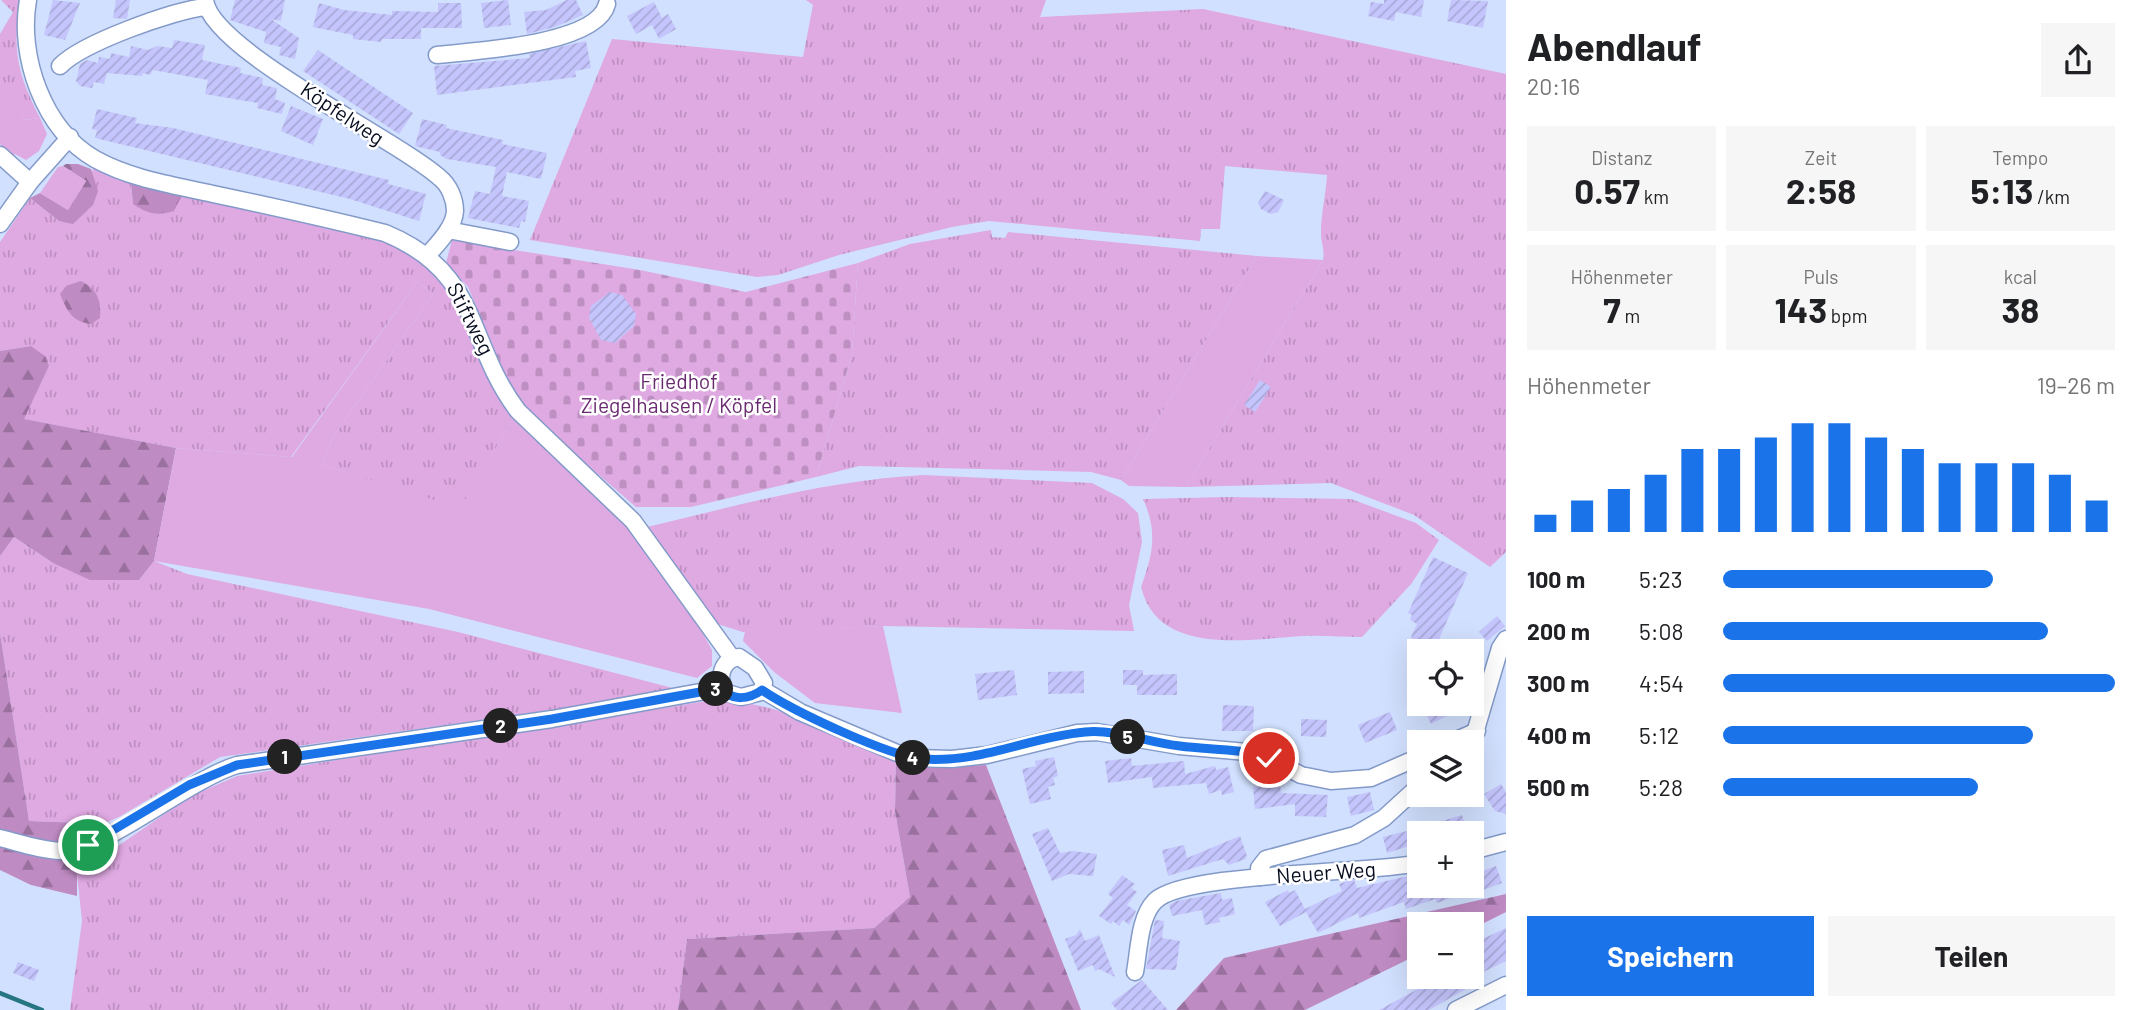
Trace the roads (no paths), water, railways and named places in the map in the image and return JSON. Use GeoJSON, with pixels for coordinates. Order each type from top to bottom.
{"type":"FeatureCollection","features":[{"type":"Feature","properties":{"kind":"street","name":"Stiftweg"},"geometry":{"type":"LineString","coordinates":[[29,0],[26,40],[33,74],[44,100],[70,137],[95,159],[138,177],[385,233],[427,256],[459,291],[505,391],[518,411],[633,521],[732,658],[741,658],[755,668],[763,681],[762,690]]}},
{"type":"Feature","properties":{"kind":"street"},"geometry":{"type":"LineString","coordinates":[[438,55],[537,42],[582,29],[605,12],[610,1]]}},
{"type":"Feature","properties":{"kind":"street","name":"Köpfelweg"},"geometry":{"type":"LineString","coordinates":[[60,66],[79,52],[111,37],[206,4],[216,24],[275,69],[440,178],[453,197],[455,211],[448,230]]}},
{"type":"Feature","properties":{"kind":"street"},"geometry":{"type":"LineString","coordinates":[[0,224],[30,182],[70,137]]}},
{"type":"Feature","properties":{"kind":"street"},"geometry":{"type":"LineString","coordinates":[[0,155],[30,182]]}},
{"type":"Feature","properties":{"kind":"street"},"geometry":{"type":"LineString","coordinates":[[427,256],[448,230],[510,242]]}},
{"type":"Feature","properties":{"kind":"street"},"geometry":{"type":"LineString","coordinates":[[1476,730],[1500,648],[1506,639]]}},
{"type":"Feature","properties":{"kind":"street"},"geometry":{"type":"LineString","coordinates":[[732,658],[722,672],[722,688],[729,695],[741,698],[762,690],[800,712],[897,753],[917,758],[952,759],[987,755],[1097,732],[1179,746],[1247,752],[1269,758],[1301,775],[1331,781],[1371,778],[1407,762]]}},
{"type":"Feature","properties":{"kind":"street"},"geometry":{"type":"LineString","coordinates":[[0,838],[55,850],[78,849],[99,840],[198,781],[237,765],[552,719],[722,688]]}},
{"type":"Feature","properties":{"kind":"street","name":"Neuer Weg"},"geometry":{"type":"LineString","coordinates":[[1407,797],[1384,818],[1355,835],[1266,859],[1259,868],[1260,877],[1407,865]]}},
{"type":"Feature","properties":{"kind":"street"},"geometry":{"type":"LineString","coordinates":[[1484,848],[1506,842]]}},
{"type":"Feature","properties":{"kind":"street"},"geometry":{"type":"LineString","coordinates":[[1135,972],[1147,912],[1161,895],[1191,887],[1260,877]]}},
{"type":"Feature","properties":{"kind":"street"},"geometry":{"type":"LineString","coordinates":[[1456,1010],[1506,985]]}},
{"type":"Feature","properties":{"kind":"waterway"},"geometry":{"type":"LineString","coordinates":[[0,993],[42,1010]]}},
{"type":"Feature","properties":{"kind":"park label","name":"Friedhof Ziegelhausen / Köpfel"},"geometry":{"type":"Point","coordinates":[679,394]}}]}
